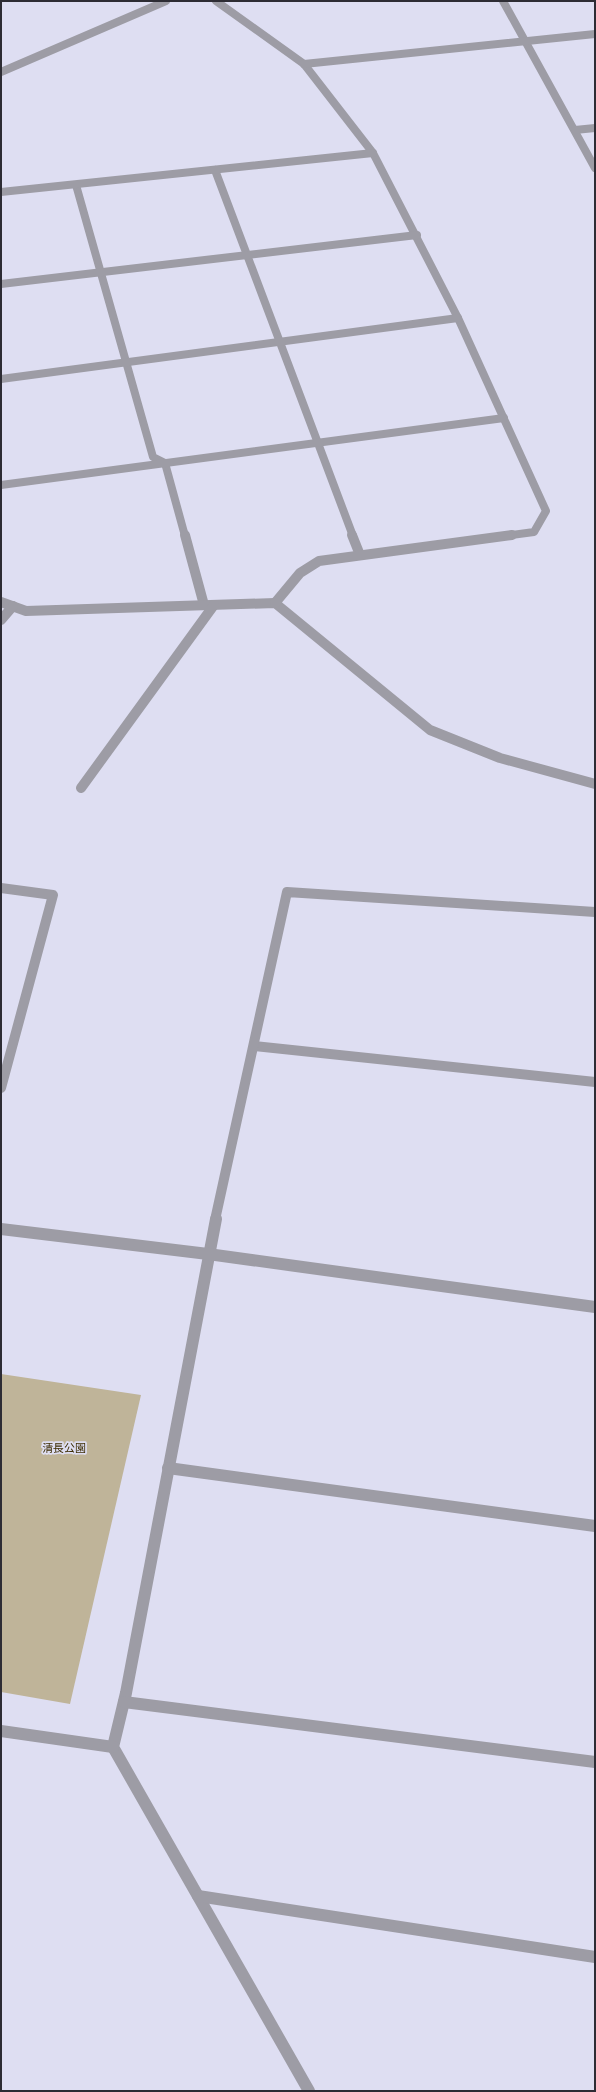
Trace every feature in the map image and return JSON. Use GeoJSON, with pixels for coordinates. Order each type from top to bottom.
{"type":"FeatureCollection","features":[{"type":"Feature","properties":{"kind":"street"},"geometry":{"type":"LineString","coordinates":[[1,72],[166,1]]}},
{"type":"Feature","properties":{"kind":"street"},"geometry":{"type":"LineString","coordinates":[[216,1],[304,64],[373,153],[417,235],[458,318],[546,511],[534,532],[319,561],[300,574],[275,603]]}},
{"type":"Feature","properties":{"kind":"street"},"geometry":{"type":"LineString","coordinates":[[503,1],[526,40],[595,168]]}},
{"type":"Feature","properties":{"kind":"street"},"geometry":{"type":"LineString","coordinates":[[304,64],[595,34]]}},
{"type":"Feature","properties":{"kind":"street"},"geometry":{"type":"LineString","coordinates":[[574,130],[595,128]]}},
{"type":"Feature","properties":{"kind":"street"},"geometry":{"type":"LineString","coordinates":[[1,192],[373,153]]}},
{"type":"Feature","properties":{"kind":"street"},"geometry":{"type":"LineString","coordinates":[[215,170],[360,555]]}},
{"type":"Feature","properties":{"kind":"street"},"geometry":{"type":"LineString","coordinates":[[76,184],[153,456],[165,463],[209,605]]}},
{"type":"Feature","properties":{"kind":"street"},"geometry":{"type":"LineString","coordinates":[[1,284],[417,235]]}},
{"type":"Feature","properties":{"kind":"street"},"geometry":{"type":"LineString","coordinates":[[1,379],[458,318]]}},
{"type":"Feature","properties":{"kind":"street"},"geometry":{"type":"LineString","coordinates":[[1,485],[504,418]]}},
{"type":"Feature","properties":{"kind":"street"},"geometry":{"type":"LineString","coordinates":[[1,602],[26,611],[275,603],[430,730],[500,758],[595,784]]}},
{"type":"Feature","properties":{"kind":"street"},"geometry":{"type":"LineString","coordinates":[[81,788],[209,605]]}},
{"type":"Feature","properties":{"kind":"street"},"geometry":{"type":"LineString","coordinates":[[1,620],[13,606]]}},
{"type":"Feature","properties":{"kind":"street"},"geometry":{"type":"LineString","coordinates":[[1,888],[53,895],[1,1088]]}},
{"type":"Feature","properties":{"kind":"street"},"geometry":{"type":"LineString","coordinates":[[309,2091],[113,1747],[124,1702],[208,1254],[287,892],[595,912]]}},
{"type":"Feature","properties":{"kind":"street"},"geometry":{"type":"LineString","coordinates":[[254,1046],[595,1082]]}},
{"type":"Feature","properties":{"kind":"street"},"geometry":{"type":"LineString","coordinates":[[1,1229],[208,1254],[595,1307]]}},
{"type":"Feature","properties":{"kind":"street"},"geometry":{"type":"LineString","coordinates":[[168,1468],[595,1526]]}},
{"type":"Feature","properties":{"kind":"street"},"geometry":{"type":"LineString","coordinates":[[124,1702],[595,1762]]}},
{"type":"Feature","properties":{"kind":"street"},"geometry":{"type":"LineString","coordinates":[[1,1730],[113,1747]]}},
{"type":"Feature","properties":{"kind":"street"},"geometry":{"type":"LineString","coordinates":[[198,1896],[595,1957]]}},
{"type":"Feature","properties":{"kind":"green space","name":"清長公園"},"geometry":{"type":"Polygon","coordinates":[[[1,1374],[141,1395],[70,1704],[1,1692],[1,1374]]]}}]}
